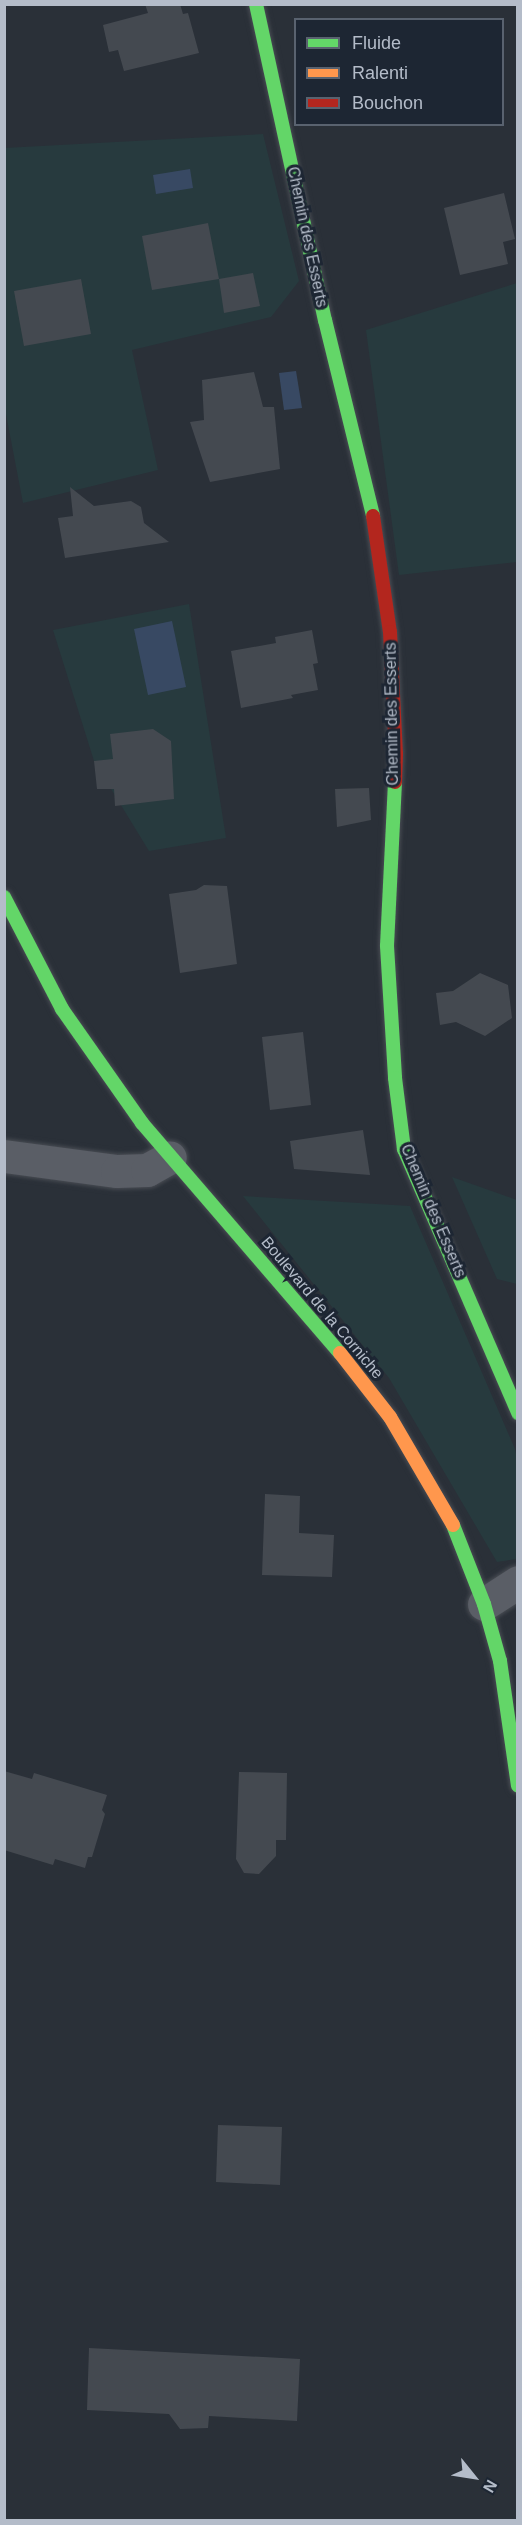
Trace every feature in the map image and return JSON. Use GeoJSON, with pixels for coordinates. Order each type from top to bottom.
{"type":"FeatureCollection","features":[{"type":"Feature","properties":{"kind":"street","name":"Chemin des Esserts"},"geometry":{"type":"LineString","coordinates":[[256,4],[325,320],[358,446],[378,539],[388,620],[396,754],[387,946],[394,1078],[404,1149],[518,1413]]}},
{"type":"Feature","properties":{"kind":"street","name":"Boulevard de la Corniche"},"geometry":{"type":"LineString","coordinates":[[4,897],[62,1009],[142,1123],[315,1323],[390,1417],[447,1513],[468,1559],[500,1661],[518,1786]]}},
{"type":"Feature","properties":{"kind":"street"},"geometry":{"type":"LineString","coordinates":[[4,1156],[117,1171],[147,1170],[170,1157]]}},
{"type":"Feature","properties":{"kind":"street"},"geometry":{"type":"LineString","coordinates":[[484,1604],[518,1582]]}},
{"type":"Feature","properties":{"kind":"green space"},"geometry":{"type":"Polygon","coordinates":[[[263,134],[299,281],[271,317],[132,350],[158,470],[23,503],[5,409],[4,148],[263,134]]]}},
{"type":"Feature","properties":{"kind":"green space"},"geometry":{"type":"Polygon","coordinates":[[[517,283],[517,562],[399,575],[366,330],[517,283]]]}},
{"type":"Feature","properties":{"kind":"green space"},"geometry":{"type":"Polygon","coordinates":[[[189,604],[226,838],[149,851],[94,761],[53,630],[189,604]]]}},
{"type":"Feature","properties":{"kind":"green space"},"geometry":{"type":"Polygon","coordinates":[[[452,1177],[517,1200],[517,1284],[497,1279],[452,1177]]]}},
{"type":"Feature","properties":{"kind":"green space"},"geometry":{"type":"Polygon","coordinates":[[[243,1196],[410,1206],[515,1449],[518,1464],[517,1559],[497,1562],[389,1378],[243,1196]]]}},
{"type":"Feature","properties":{"kind":"water"},"geometry":{"type":"Polygon","coordinates":[[[190,169],[193,188],[156,194],[153,175],[190,169]]]}},
{"type":"Feature","properties":{"kind":"water"},"geometry":{"type":"Polygon","coordinates":[[[296,371],[302,408],[284,410],[279,373],[296,371]]]}},
{"type":"Feature","properties":{"kind":"water"},"geometry":{"type":"Polygon","coordinates":[[[172,621],[186,687],[148,695],[134,629],[172,621]]]}},
{"type":"Feature","properties":{"kind":"building"},"geometry":{"type":"Polygon","coordinates":[[[145,4],[180,4],[183,14],[188,13],[199,53],[124,71],[118,50],[109,52],[103,25],[148,13],[145,4]]]}},
{"type":"Feature","properties":{"kind":"building"},"geometry":{"type":"Polygon","coordinates":[[[504,193],[515,239],[503,242],[508,264],[460,275],[444,208],[504,193]]]}},
{"type":"Feature","properties":{"kind":"building"},"geometry":{"type":"Polygon","coordinates":[[[208,223],[219,279],[152,290],[142,236],[208,223]]]}},
{"type":"Feature","properties":{"kind":"building"},"geometry":{"type":"Polygon","coordinates":[[[253,273],[260,306],[224,313],[219,279],[253,273]]]}},
{"type":"Feature","properties":{"kind":"building"},"geometry":{"type":"Polygon","coordinates":[[[81,279],[91,334],[24,346],[14,291],[81,279]]]}},
{"type":"Feature","properties":{"kind":"building"},"geometry":{"type":"Polygon","coordinates":[[[254,372],[263,407],[274,407],[280,469],[210,482],[190,422],[204,420],[202,380],[254,372]]]}},
{"type":"Feature","properties":{"kind":"building"},"geometry":{"type":"Polygon","coordinates":[[[70,487],[94,506],[131,501],[141,507],[144,523],[169,542],[65,558],[58,518],[73,516],[70,487]]]}},
{"type":"Feature","properties":{"kind":"building"},"geometry":{"type":"Polygon","coordinates":[[[312,630],[318,663],[313,664],[318,690],[291,695],[293,698],[241,708],[231,651],[276,643],[275,637],[312,630]]]}},
{"type":"Feature","properties":{"kind":"building"},"geometry":{"type":"Polygon","coordinates":[[[153,729],[171,741],[174,799],[115,806],[114,789],[97,789],[94,761],[113,759],[110,734],[153,729]]]}},
{"type":"Feature","properties":{"kind":"building"},"geometry":{"type":"Polygon","coordinates":[[[369,788],[371,820],[337,827],[335,789],[369,788]]]}},
{"type":"Feature","properties":{"kind":"building"},"geometry":{"type":"Polygon","coordinates":[[[204,885],[227,886],[237,964],[180,973],[169,894],[196,890],[204,885]]]}},
{"type":"Feature","properties":{"kind":"building"},"geometry":{"type":"Polygon","coordinates":[[[480,973],[508,985],[512,1018],[485,1036],[456,1022],[440,1025],[436,993],[453,991],[480,973]]]}},
{"type":"Feature","properties":{"kind":"building"},"geometry":{"type":"Polygon","coordinates":[[[303,1032],[311,1105],[270,1110],[262,1037],[303,1032]]]}},
{"type":"Feature","properties":{"kind":"building"},"geometry":{"type":"Polygon","coordinates":[[[363,1130],[370,1175],[294,1169],[290,1141],[363,1130]]]}},
{"type":"Feature","properties":{"kind":"building"},"geometry":{"type":"Polygon","coordinates":[[[265,1494],[300,1496],[299,1533],[334,1535],[332,1577],[262,1575],[265,1494]]]}},
{"type":"Feature","properties":{"kind":"building"},"geometry":{"type":"Polygon","coordinates":[[[4,1771],[32,1779],[34,1773],[107,1795],[102,1810],[105,1814],[92,1857],[88,1857],[85,1868],[55,1859],[53,1865],[4,1850],[4,1771]]]}},
{"type":"Feature","properties":{"kind":"building"},"geometry":{"type":"Polygon","coordinates":[[[239,1772],[287,1773],[286,1840],[276,1840],[276,1856],[259,1874],[244,1873],[236,1859],[239,1772]]]}},
{"type":"Feature","properties":{"kind":"building"},"geometry":{"type":"Polygon","coordinates":[[[218,2125],[282,2127],[280,2185],[216,2182],[218,2125]]]}},
{"type":"Feature","properties":{"kind":"building"},"geometry":{"type":"Polygon","coordinates":[[[89,2348],[300,2359],[297,2421],[209,2416],[208,2428],[180,2429],[169,2414],[87,2410],[89,2348]]]}},
{"type":"Feature","properties":{"kind":"traffic: fast"},"geometry":{"type":"LineString","coordinates":[[256,4],[325,320],[373,516]]}},
{"type":"Feature","properties":{"kind":"traffic: fast"},"geometry":{"type":"LineString","coordinates":[[395,782],[387,946],[395,1078],[404,1149],[518,1413]]}},
{"type":"Feature","properties":{"kind":"traffic: fast"},"geometry":{"type":"LineString","coordinates":[[4,897],[62,1009],[142,1123],[340,1353]]}},
{"type":"Feature","properties":{"kind":"traffic: fast"},"geometry":{"type":"LineString","coordinates":[[453,1525],[484,1604],[500,1661],[518,1786]]}},
{"type":"Feature","properties":{"kind":"traffic: slow"},"geometry":{"type":"LineString","coordinates":[[340,1353],[390,1417],[453,1525]]}},
{"type":"Feature","properties":{"kind":"traffic: jam"},"geometry":{"type":"LineString","coordinates":[[373,516],[390,632],[396,754],[395,782]]}}]}
